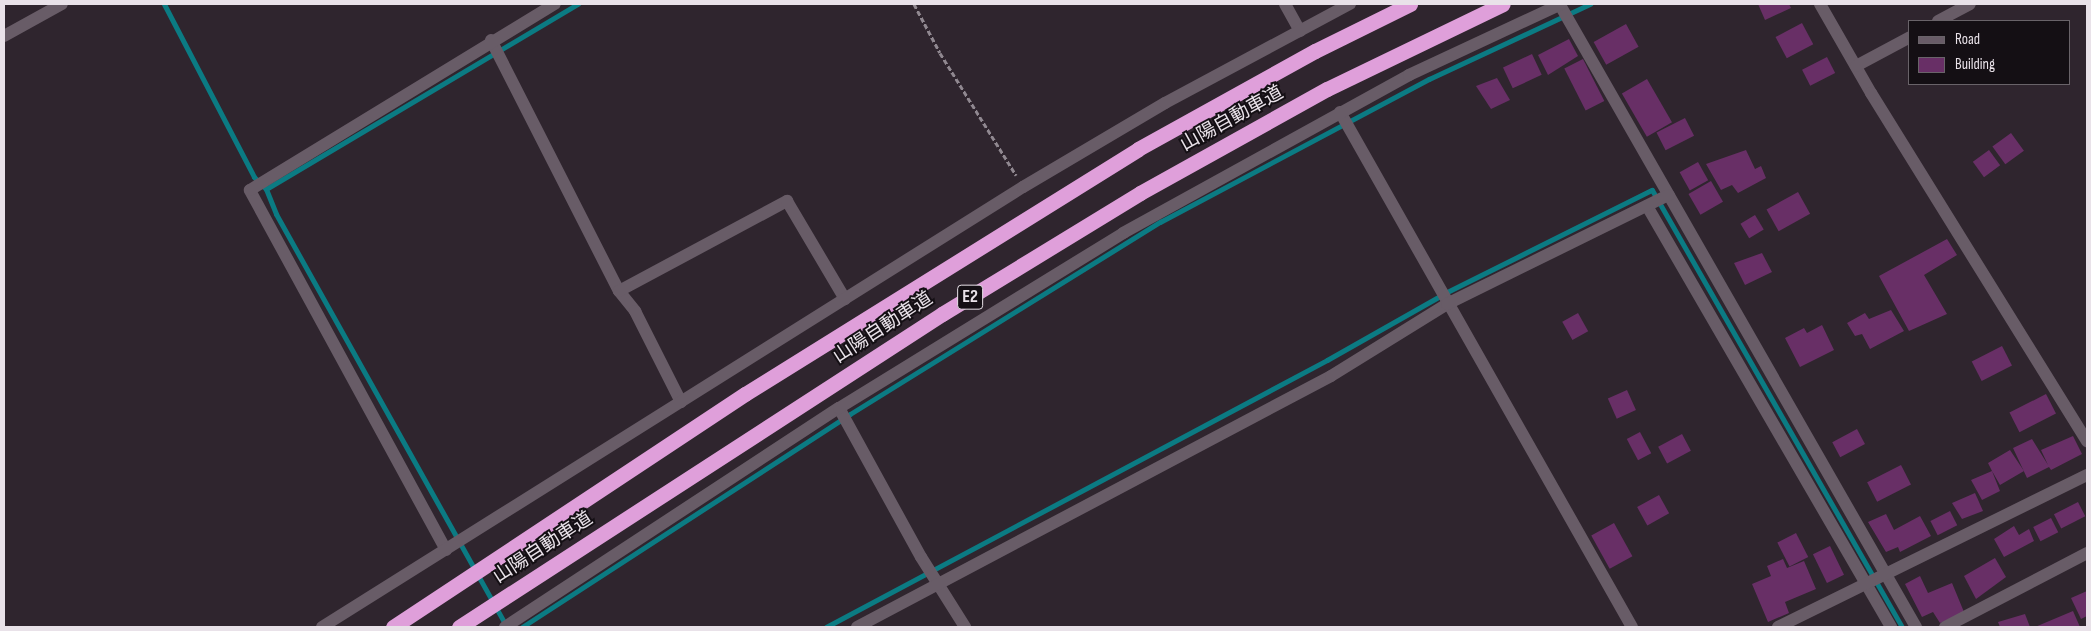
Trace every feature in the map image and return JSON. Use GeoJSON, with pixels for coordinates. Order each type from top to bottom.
{"type":"FeatureCollection","features":[{"type":"Feature","properties":{"kind":"highway","name":"山陽自動車道"},"geometry":{"type":"LineString","coordinates":[[393,627],[745,394],[1096,175],[1315,51],[1410,4]]}},
{"type":"Feature","properties":{"kind":"highway","name":"山陽自動車道"},"geometry":{"type":"LineString","coordinates":[[459,627],[942,314],[1140,193],[1328,89],[1503,4]]}},
{"type":"Feature","properties":{"kind":"street"},"geometry":{"type":"LineString","coordinates":[[4,36],[62,4]]}},
{"type":"Feature","properties":{"kind":"street"},"geometry":{"type":"LineString","coordinates":[[450,547],[258,208],[250,190],[266,178],[496,48],[555,4]]}},
{"type":"Feature","properties":{"kind":"street"},"geometry":{"type":"LineString","coordinates":[[1285,4],[1300,31]]}},
{"type":"Feature","properties":{"kind":"street"},"geometry":{"type":"LineString","coordinates":[[322,627],[1023,187],[1165,103],[1350,4]]}},
{"type":"Feature","properties":{"kind":"street"},"geometry":{"type":"LineString","coordinates":[[1820,4],[1856,66],[2087,442]]}},
{"type":"Feature","properties":{"kind":"street"},"geometry":{"type":"LineString","coordinates":[[1940,20],[1970,4]]}},
{"type":"Feature","properties":{"kind":"street"},"geometry":{"type":"LineString","coordinates":[[509,624],[843,415],[1123,233],[1343,119],[1409,75],[1563,9],[1658,200],[1876,578],[1916,627]]}},
{"type":"Feature","properties":{"kind":"street"},"geometry":{"type":"LineString","coordinates":[[1856,66],[1908,38]]}},
{"type":"Feature","properties":{"kind":"street"},"geometry":{"type":"LineString","coordinates":[[496,48],[619,291],[635,311],[681,402]]}},
{"type":"Feature","properties":{"kind":"street"},"geometry":{"type":"LineString","coordinates":[[1343,119],[1443,298],[1535,453],[1632,627]]}},
{"type":"Feature","properties":{"kind":"street"},"geometry":{"type":"LineString","coordinates":[[857,627],[938,581],[1330,376],[1443,298],[1658,200]]}},
{"type":"Feature","properties":{"kind":"street"},"geometry":{"type":"LineString","coordinates":[[1658,200],[1876,578],[1891,627]]}},
{"type":"Feature","properties":{"kind":"street"},"geometry":{"type":"LineString","coordinates":[[619,291],[787,201],[845,299]]}},
{"type":"Feature","properties":{"kind":"street"},"geometry":{"type":"LineString","coordinates":[[843,415],[928,566],[965,627]]}},
{"type":"Feature","properties":{"kind":"street"},"geometry":{"type":"LineString","coordinates":[[1778,627],[2087,475]]}},
{"type":"Feature","properties":{"kind":"street"},"geometry":{"type":"LineString","coordinates":[[1945,627],[2087,553]]}},
{"type":"Feature","properties":{"kind":"path"},"geometry":{"type":"LineString","coordinates":[[914,4],[940,53],[1023,187]]}},
{"type":"Feature","properties":{"kind":"building"},"geometry":{"type":"Polygon","coordinates":[[[1758,4],[1789,4],[1791,8],[1765,20],[1758,4]]]}},
{"type":"Feature","properties":{"kind":"building"},"geometry":{"type":"Polygon","coordinates":[[[1802,23],[1813,44],[1787,58],[1776,37],[1802,23]]]}},
{"type":"Feature","properties":{"kind":"building"},"geometry":{"type":"Polygon","coordinates":[[[1626,24],[1639,47],[1606,65],[1594,42],[1626,24]]]}},
{"type":"Feature","properties":{"kind":"building"},"geometry":{"type":"Polygon","coordinates":[[[1569,39],[1578,56],[1548,75],[1538,55],[1569,39]]]}},
{"type":"Feature","properties":{"kind":"building"},"geometry":{"type":"Polygon","coordinates":[[[1532,54],[1542,75],[1513,88],[1503,68],[1532,54]]]}},
{"type":"Feature","properties":{"kind":"building"},"geometry":{"type":"Polygon","coordinates":[[[1827,57],[1835,73],[1810,86],[1802,70],[1827,57]]]}},
{"type":"Feature","properties":{"kind":"building"},"geometry":{"type":"Polygon","coordinates":[[[1583,59],[1604,101],[1586,110],[1564,69],[1583,59]]]}},
{"type":"Feature","properties":{"kind":"building"},"geometry":{"type":"Polygon","coordinates":[[[1497,78],[1510,100],[1491,109],[1476,86],[1497,78]]]}},
{"type":"Feature","properties":{"kind":"building"},"geometry":{"type":"Polygon","coordinates":[[[1647,79],[1672,122],[1647,137],[1622,94],[1647,79]]]}},
{"type":"Feature","properties":{"kind":"building"},"geometry":{"type":"Polygon","coordinates":[[[1685,118],[1694,136],[1666,150],[1656,133],[1685,118]]]}},
{"type":"Feature","properties":{"kind":"building"},"geometry":{"type":"Polygon","coordinates":[[[2011,133],[2024,151],[2005,164],[1992,147],[2011,133]]]}},
{"type":"Feature","properties":{"kind":"building"},"geometry":{"type":"Polygon","coordinates":[[[1746,150],[1755,169],[1761,166],[1766,178],[1738,193],[1732,185],[1721,190],[1706,164],[1746,150]]]}},
{"type":"Feature","properties":{"kind":"building"},"geometry":{"type":"Polygon","coordinates":[[[1989,150],[2000,165],[1984,177],[1973,162],[1989,150]]]}},
{"type":"Feature","properties":{"kind":"building"},"geometry":{"type":"Polygon","coordinates":[[[1698,162],[1708,180],[1690,191],[1680,172],[1698,162]]]}},
{"type":"Feature","properties":{"kind":"building"},"geometry":{"type":"Polygon","coordinates":[[[1711,181],[1723,202],[1700,215],[1688,194],[1711,181]]]}},
{"type":"Feature","properties":{"kind":"building"},"geometry":{"type":"Polygon","coordinates":[[[1798,192],[1810,214],[1779,231],[1767,209],[1798,192]]]}},
{"type":"Feature","properties":{"kind":"building"},"geometry":{"type":"Polygon","coordinates":[[[1755,215],[1764,230],[1749,238],[1740,224],[1755,215]]]}},
{"type":"Feature","properties":{"kind":"building"},"geometry":{"type":"Polygon","coordinates":[[[1947,239],[1957,255],[1924,275],[1947,314],[1909,331],[1879,276],[1947,239]]]}},
{"type":"Feature","properties":{"kind":"building"},"geometry":{"type":"Polygon","coordinates":[[[1762,253],[1772,272],[1745,285],[1734,263],[1762,253]]]}},
{"type":"Feature","properties":{"kind":"building"},"geometry":{"type":"Polygon","coordinates":[[[1891,310],[1904,331],[1870,349],[1862,334],[1855,336],[1847,323],[1865,313],[1869,319],[1891,310]]]}},
{"type":"Feature","properties":{"kind":"building"},"geometry":{"type":"Polygon","coordinates":[[[1578,313],[1588,331],[1572,340],[1562,322],[1578,313]]]}},
{"type":"Feature","properties":{"kind":"building"},"geometry":{"type":"Polygon","coordinates":[[[1822,325],[1834,350],[1800,367],[1785,338],[1804,328],[1807,333],[1822,325]]]}},
{"type":"Feature","properties":{"kind":"building"},"geometry":{"type":"Polygon","coordinates":[[[2002,346],[2012,366],[1982,381],[1972,361],[2002,346]]]}},
{"type":"Feature","properties":{"kind":"building"},"geometry":{"type":"Polygon","coordinates":[[[1627,390],[1636,410],[1617,419],[1608,399],[1627,390]]]}},
{"type":"Feature","properties":{"kind":"building"},"geometry":{"type":"Polygon","coordinates":[[[2046,394],[2056,414],[2019,432],[2009,413],[2046,394]]]}},
{"type":"Feature","properties":{"kind":"building"},"geometry":{"type":"Polygon","coordinates":[[[1857,429],[1865,444],[1840,457],[1832,442],[1857,429]]]}},
{"type":"Feature","properties":{"kind":"building"},"geometry":{"type":"Polygon","coordinates":[[[1640,432],[1651,453],[1638,460],[1627,439],[1640,432]]]}},
{"type":"Feature","properties":{"kind":"building"},"geometry":{"type":"Polygon","coordinates":[[[1682,434],[1691,451],[1667,463],[1658,447],[1682,434]]]}},
{"type":"Feature","properties":{"kind":"building"},"geometry":{"type":"Polygon","coordinates":[[[2073,436],[2082,454],[2051,470],[2049,467],[2027,478],[2013,448],[2032,439],[2048,465],[2041,450],[2073,436]]]}},
{"type":"Feature","properties":{"kind":"building"},"geometry":{"type":"Polygon","coordinates":[[[2010,450],[2024,471],[2000,485],[1988,463],[2010,450]]]}},
{"type":"Feature","properties":{"kind":"building"},"geometry":{"type":"Polygon","coordinates":[[[1901,465],[1911,485],[1877,502],[1867,482],[1901,465]]]}},
{"type":"Feature","properties":{"kind":"building"},"geometry":{"type":"Polygon","coordinates":[[[1992,471],[2000,491],[1982,500],[1971,480],[1992,471]]]}},
{"type":"Feature","properties":{"kind":"building"},"geometry":{"type":"Polygon","coordinates":[[[1975,493],[1983,511],[1962,519],[1952,503],[1975,493]]]}},
{"type":"Feature","properties":{"kind":"building"},"geometry":{"type":"Polygon","coordinates":[[[1659,495],[1669,513],[1647,525],[1637,507],[1659,495]]]}},
{"type":"Feature","properties":{"kind":"building"},"geometry":{"type":"Polygon","coordinates":[[[2078,502],[2085,516],[2061,529],[2054,514],[2078,502]]]}},
{"type":"Feature","properties":{"kind":"building"},"geometry":{"type":"Polygon","coordinates":[[[1950,511],[1957,525],[1938,535],[1930,521],[1950,511]]]}},
{"type":"Feature","properties":{"kind":"building"},"geometry":{"type":"Polygon","coordinates":[[[1886,514],[1894,530],[1920,516],[1931,536],[1900,552],[1898,547],[1886,552],[1868,522],[1886,514]]]}},
{"type":"Feature","properties":{"kind":"building"},"geometry":{"type":"Polygon","coordinates":[[[2051,518],[2058,532],[2040,541],[2033,527],[2051,518]]]}},
{"type":"Feature","properties":{"kind":"building"},"geometry":{"type":"Polygon","coordinates":[[[1614,523],[1632,556],[1610,569],[1591,536],[1614,523]]]}},
{"type":"Feature","properties":{"kind":"building"},"geometry":{"type":"Polygon","coordinates":[[[2014,526],[2019,535],[2029,529],[2034,541],[2004,557],[1994,539],[2014,526]]]}},
{"type":"Feature","properties":{"kind":"building"},"geometry":{"type":"Polygon","coordinates":[[[1796,533],[1808,557],[1790,567],[1777,543],[1796,533]]]}},
{"type":"Feature","properties":{"kind":"building"},"geometry":{"type":"Polygon","coordinates":[[[1830,546],[1844,575],[1827,583],[1813,554],[1830,546]]]}},
{"type":"Feature","properties":{"kind":"building"},"geometry":{"type":"Polygon","coordinates":[[[1995,558],[2006,577],[1976,599],[1964,576],[1995,558]]]}},
{"type":"Feature","properties":{"kind":"building"},"geometry":{"type":"Polygon","coordinates":[[[1783,559],[1787,568],[1804,561],[1816,589],[1785,602],[1789,613],[1768,622],[1752,584],[1771,576],[1767,566],[1783,559]]]}},
{"type":"Feature","properties":{"kind":"building"},"geometry":{"type":"Polygon","coordinates":[[[1920,576],[1928,593],[1952,583],[1964,612],[1940,623],[1933,612],[1922,617],[1905,584],[1920,576]]]}},
{"type":"Feature","properties":{"kind":"building"},"geometry":{"type":"Polygon","coordinates":[[[2087,591],[2087,616],[2081,619],[2071,598],[2087,591]]]}},
{"type":"Feature","properties":{"kind":"building"},"geometry":{"type":"Polygon","coordinates":[[[2073,611],[2080,627],[2035,627],[2073,611]]]}},
{"type":"Feature","properties":{"kind":"building"},"geometry":{"type":"Polygon","coordinates":[[[2025,614],[2030,627],[2000,627],[1998,622],[2025,614]]]}},
{"type":"Feature","properties":{"kind":"waterway"},"geometry":{"type":"LineString","coordinates":[[164,4],[254,177],[266,189],[276,214],[506,625]]}},
{"type":"Feature","properties":{"kind":"waterway"},"geometry":{"type":"LineString","coordinates":[[266,189],[578,4]]}},
{"type":"Feature","properties":{"kind":"waterway"},"geometry":{"type":"LineString","coordinates":[[522,627],[850,414],[1160,222],[1429,79],[1590,4]]}},
{"type":"Feature","properties":{"kind":"waterway"},"geometry":{"type":"LineString","coordinates":[[826,627],[1327,360],[1447,292],[1652,190],[1902,627]]}}]}
